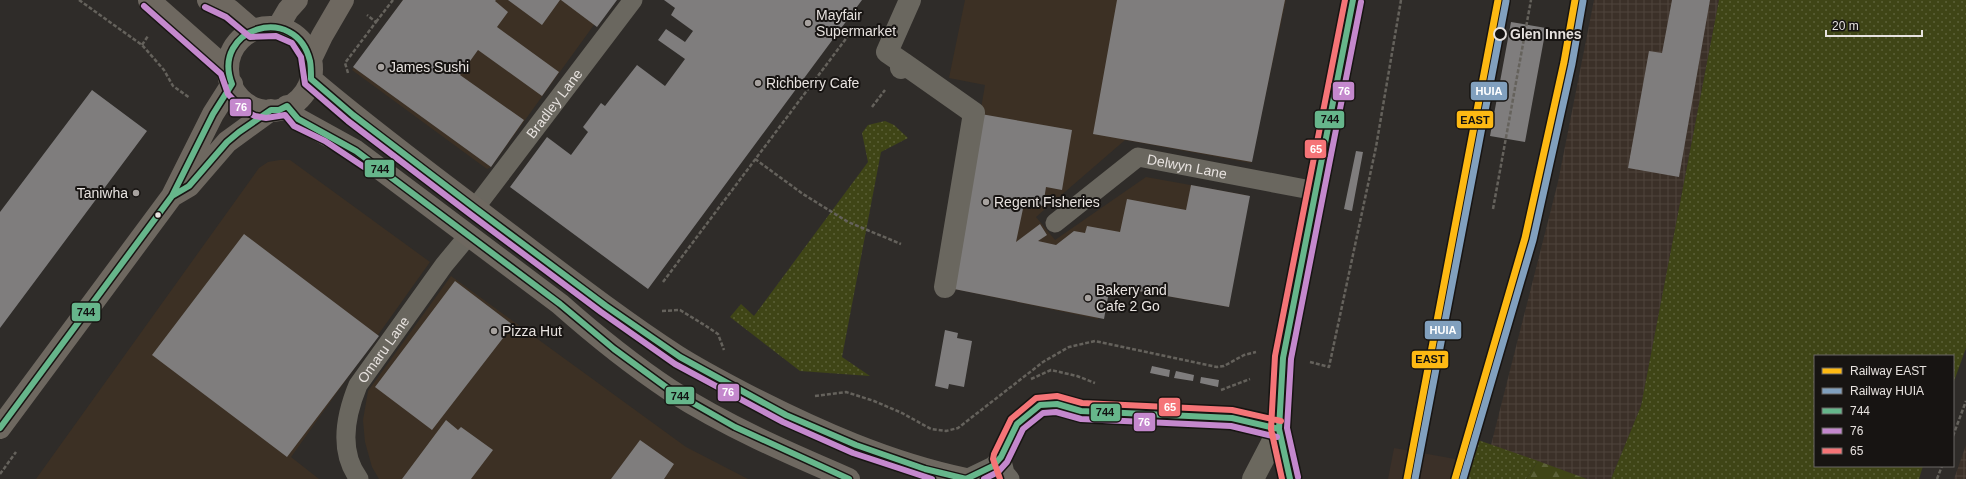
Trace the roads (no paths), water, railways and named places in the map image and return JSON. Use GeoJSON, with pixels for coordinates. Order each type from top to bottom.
{"type":"FeatureCollection","features":[{"type":"Feature","properties":{"kind":"main road"},"geometry":{"type":"LineString","coordinates":[[149,0],[230,77]]}},
{"type":"Feature","properties":{"kind":"main road"},"geometry":{"type":"LineString","coordinates":[[208,0],[230,10],[253,30]]}},
{"type":"Feature","properties":{"kind":"main road"},"geometry":{"type":"LineString","coordinates":[[278,27],[288,10],[297,0]]}},
{"type":"Feature","properties":{"kind":"main road"},"geometry":{"type":"LineString","coordinates":[[172,196],[189,186],[227,142],[279,108],[298,100],[306,90],[322,36],[343,0]]}},
{"type":"Feature","properties":{"kind":"main road"},"geometry":{"type":"LineString","coordinates":[[1290,479],[1279,429],[1283,358],[1353,0]]}},
{"type":"Feature","properties":{"kind":"main road"},"geometry":{"type":"LineString","coordinates":[[849,479],[734,427],[671,390],[636,366],[587,328],[560,304],[356,151],[279,108],[256,108],[244,103],[237,94],[230,77],[230,58],[235,46],[243,37],[253,30],[265,27],[278,27],[289,31],[299,38],[307,48],[311,69],[353,115],[475,208],[645,334],[680,357],[786,415],[856,445],[925,469],[966,479]]}},
{"type":"Feature","properties":{"kind":"main road"},"geometry":{"type":"LineString","coordinates":[[0,428],[172,196],[230,77]]}},
{"type":"Feature","properties":{"kind":"main road"},"geometry":{"type":"LineString","coordinates":[[1253,479],[1279,429]]}},
{"type":"Feature","properties":{"kind":"street"},"geometry":{"type":"LineString","coordinates":[[910,0],[897,61],[974,113],[945,287]]}},
{"type":"Feature","properties":{"kind":"lane","name":"Bradley Lane"},"geometry":{"type":"LineString","coordinates":[[475,208],[633,0]]}},
{"type":"Feature","properties":{"kind":"lane","name":"Delwyn Lane"},"geometry":{"type":"LineString","coordinates":[[1055,223],[1138,157],[1316,191]]}},
{"type":"Feature","properties":{"kind":"lane","name":"Omaru Lane"},"geometry":{"type":"LineString","coordinates":[[359,479],[350,460],[346,444],[348,416],[358,385],[444,265],[468,236]]}},
{"type":"Feature","properties":{"kind":"lane"},"geometry":{"type":"LineString","coordinates":[[966,479],[993,466],[1002,457],[1017,424],[1040,405],[1057,404],[1081,411],[1242,419],[1279,429]]}},
{"type":"Feature","properties":{"kind":"lane"},"geometry":{"type":"LineString","coordinates":[[1002,457],[1005,473],[1010,479]]}},
{"type":"Feature","properties":{"kind":"rail line","name":"EAST"},"geometry":{"type":"LineString","coordinates":[[1407,479],[1498,0]]}},
{"type":"Feature","properties":{"kind":"rail line","name":"EAST"},"geometry":{"type":"LineString","coordinates":[[1455,479],[1525,238],[1564,62],[1575,0]]}},
{"type":"Feature","properties":{"kind":"rail line","name":"HUIA"},"geometry":{"type":"LineString","coordinates":[[1415,479],[1506,1]]}},
{"type":"Feature","properties":{"kind":"rail line","name":"HUIA"},"geometry":{"type":"LineString","coordinates":[[1463,479],[1533,240],[1572,64],[1583,1]]}},
{"type":"Feature","properties":{"kind":"place","name":"Mayfair Supermarket"},"geometry":{"type":"Point","coordinates":[808,23]}},
{"type":"Feature","properties":{"kind":"place","name":"Glen Innes"},"geometry":{"type":"Point","coordinates":[1500,34]}},
{"type":"Feature","properties":{"kind":"place","name":"James Sushi"},"geometry":{"type":"Point","coordinates":[381,67]}},
{"type":"Feature","properties":{"kind":"place","name":"Richberry Cafe"},"geometry":{"type":"Point","coordinates":[758,83]}},
{"type":"Feature","properties":{"kind":"place","name":"Taniwha"},"geometry":{"type":"Point","coordinates":[136,193]}},
{"type":"Feature","properties":{"kind":"place","name":"Regent Fisheries"},"geometry":{"type":"Point","coordinates":[986,202]}},
{"type":"Feature","properties":{"kind":"place","name":"Bakery and Cafe 2 Go"},"geometry":{"type":"Point","coordinates":[1088,298]}},
{"type":"Feature","properties":{"kind":"place","name":"Pizza Hut"},"geometry":{"type":"Point","coordinates":[494,331]}}]}
